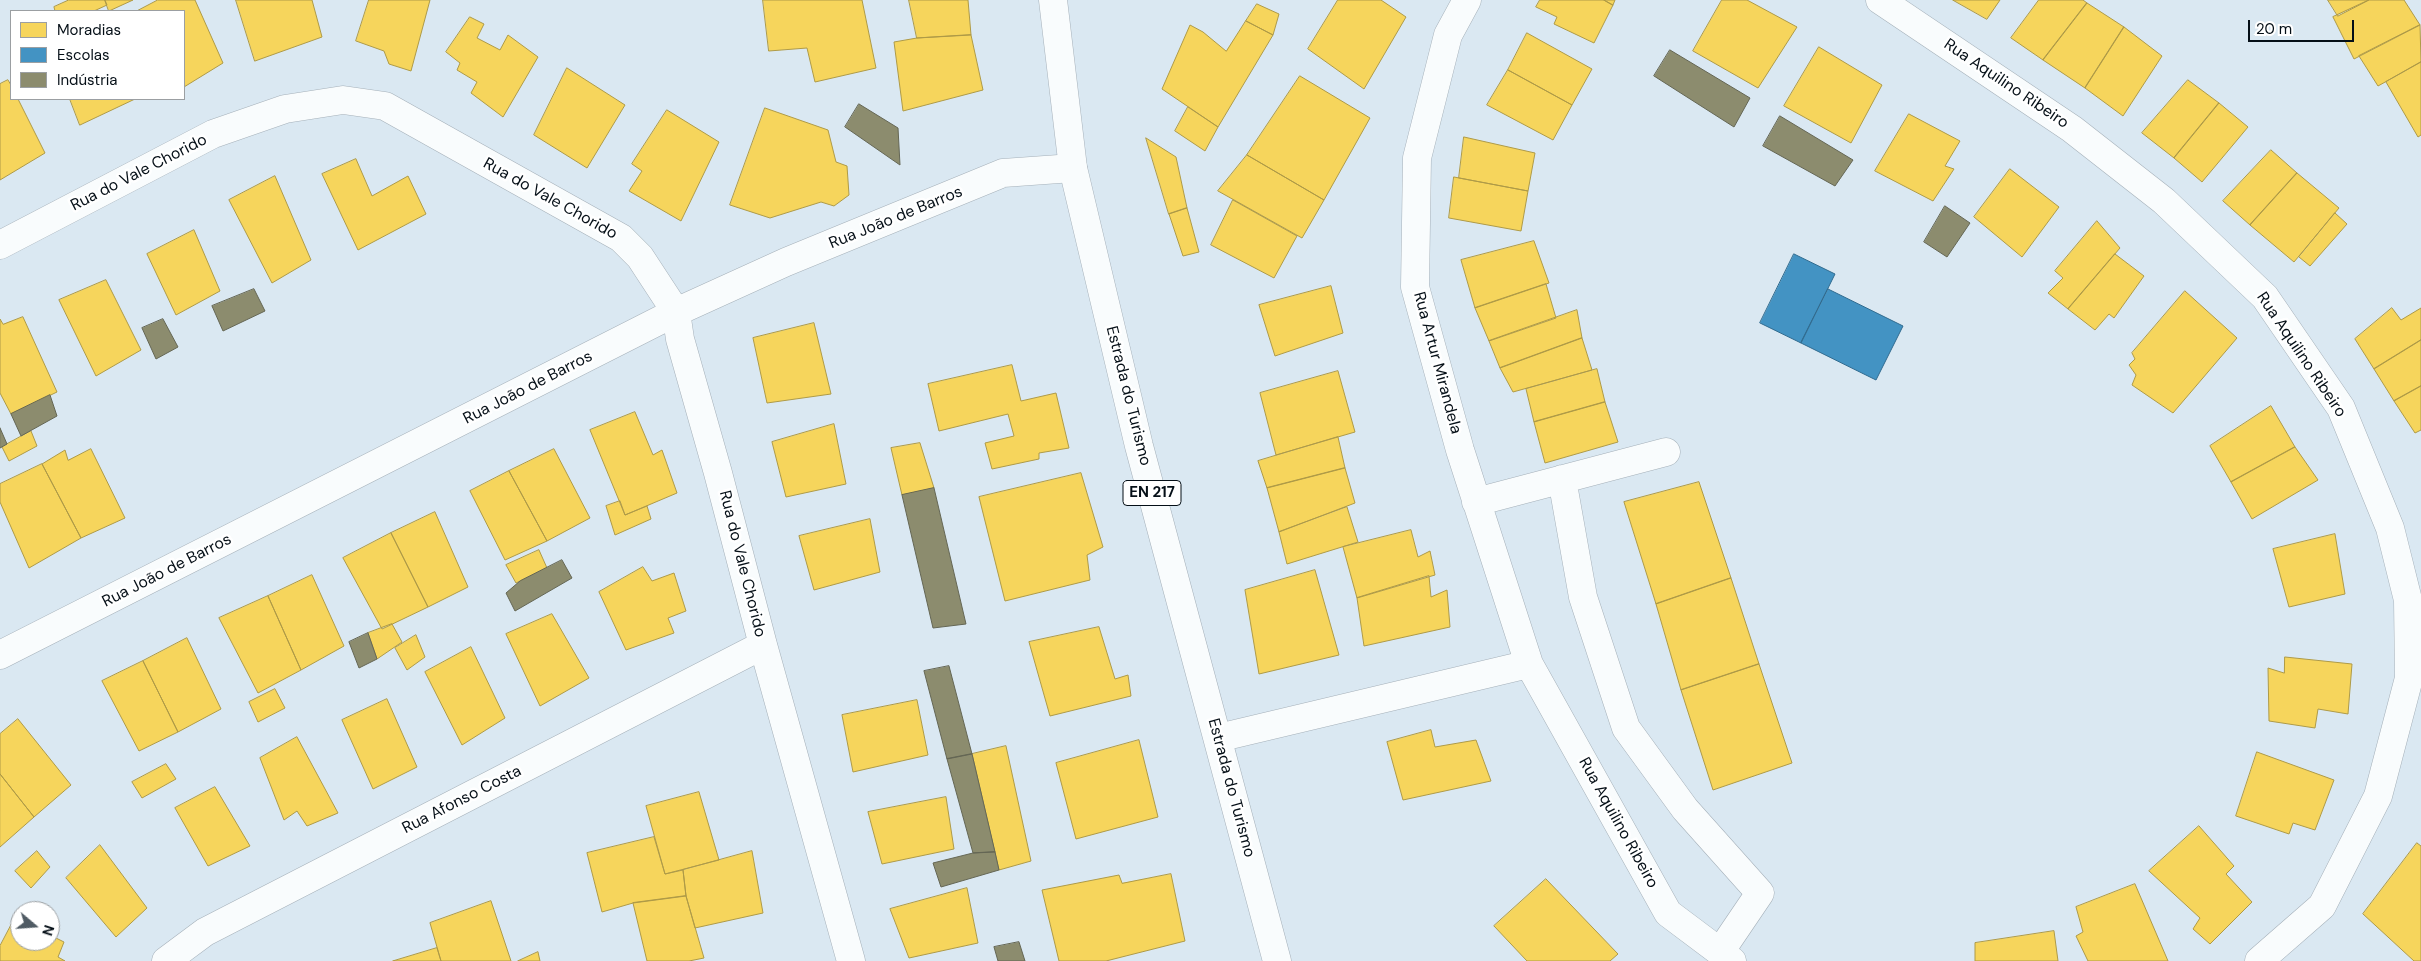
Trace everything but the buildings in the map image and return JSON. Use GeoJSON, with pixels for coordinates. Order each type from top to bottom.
{"type":"FeatureCollection","features":[{"type":"Feature","properties":{"kind":"street","name":"Rua Artur Mirandela"},"geometry":{"type":"LineString","coordinates":[[1467,0],[1448,35],[1417,158],[1416,287],[1460,450],[1530,664]]}},
{"type":"Feature","properties":{"kind":"street","name":"Rua Aquilino Ribeiro"},"geometry":{"type":"LineString","coordinates":[[1880,0],[2072,129],[2164,201],[2265,297],[2341,408],[2390,528],[2408,600],[2409,678],[2378,796],[2322,906],[2259,961]]}},
{"type":"Feature","properties":{"kind":"street","name":"Estrada do Turismo"},"geometry":{"type":"LineString","coordinates":[[1056,6],[1073,168],[1139,446],[1277,961]]}},
{"type":"Feature","properties":{"kind":"street","name":"Rua do Vale Chorido"},"geometry":{"type":"LineString","coordinates":[[0,245],[213,134],[284,109],[343,100],[385,106],[621,238],[640,257],[676,312],[680,339],[851,961]]}},
{"type":"Feature","properties":{"kind":"street","name":"Rua João de Barros"},"geometry":{"type":"LineString","coordinates":[[0,655],[676,312],[786,262],[1002,173],[1073,168]]}},
{"type":"Feature","properties":{"kind":"street"},"geometry":{"type":"LineString","coordinates":[[1476,502],[1666,452]]}},
{"type":"Feature","properties":{"kind":"street"},"geometry":{"type":"LineString","coordinates":[[1562,479],[1583,597],[1626,728],[1685,809],[1760,893],[1726,957]]}},
{"type":"Feature","properties":{"kind":"street","name":"Rua Afonso Costa"},"geometry":{"type":"LineString","coordinates":[[166,961],[205,932],[763,645]]}},
{"type":"Feature","properties":{"kind":"street"},"geometry":{"type":"LineString","coordinates":[[1218,738],[1530,664]]}},
{"type":"Feature","properties":{"kind":"street","name":"Rua Aquilino Ribeiro"},"geometry":{"type":"LineString","coordinates":[[1530,664],[1668,913],[1726,957]]}}]}
